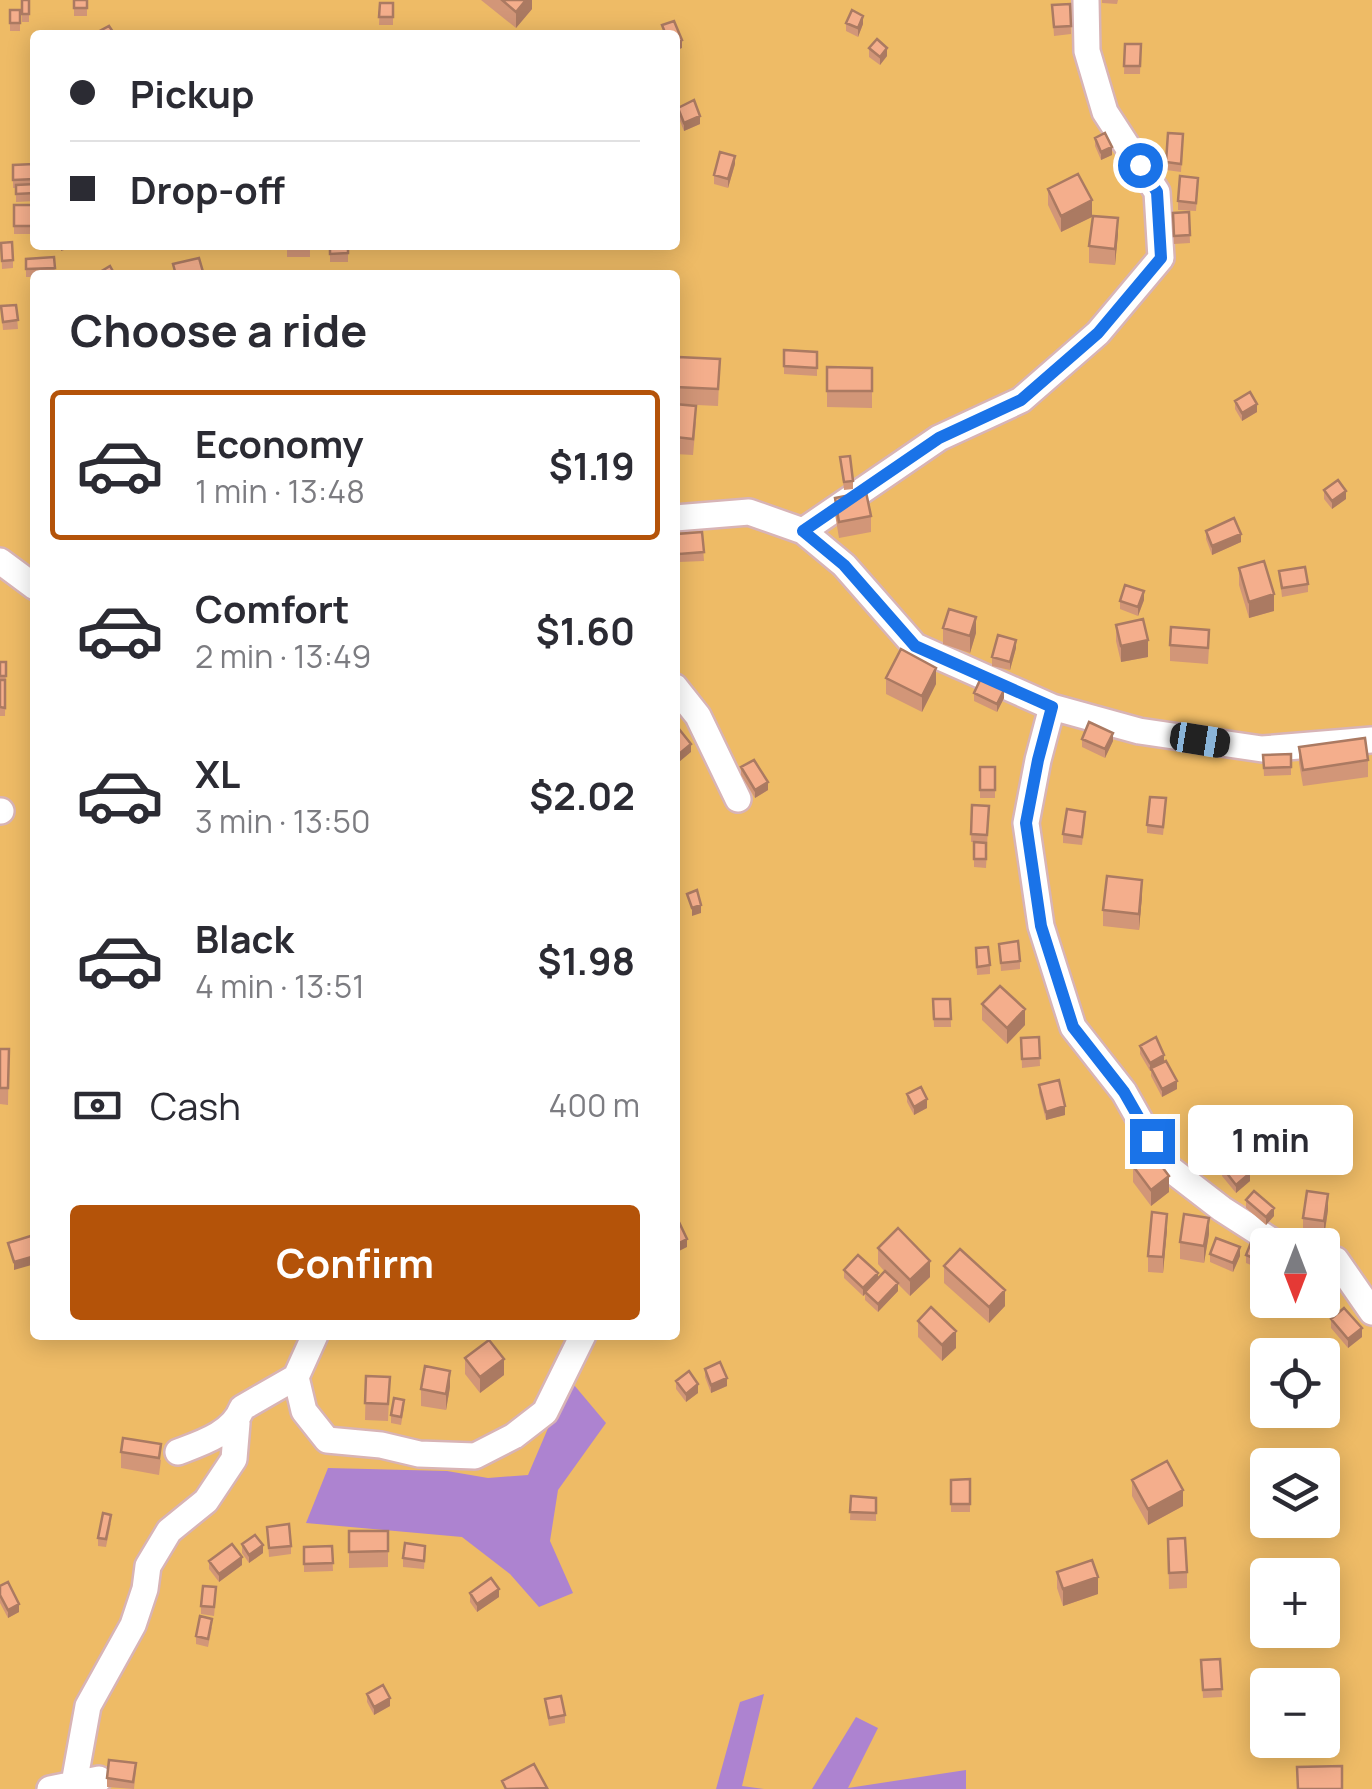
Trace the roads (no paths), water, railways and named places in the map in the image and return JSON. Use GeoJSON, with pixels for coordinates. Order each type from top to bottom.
{"type":"FeatureCollection","features":[{"type":"Feature","properties":{"kind":"street"},"geometry":{"type":"LineString","coordinates":[[803,531],[939,438],[1021,400],[1098,333],[1161,258],[1157,192],[1106,112],[1086,51],[1086,0]]}},
{"type":"Feature","properties":{"kind":"street"},"geometry":{"type":"LineString","coordinates":[[680,518],[750,512],[803,531],[844,565],[915,646],[1052,707],[1139,730],[1262,750],[1372,740]]}},
{"type":"Feature","properties":{"kind":"street"},"geometry":{"type":"LineString","coordinates":[[0,561],[30,583]]}},
{"type":"Feature","properties":{"kind":"street"},"geometry":{"type":"LineString","coordinates":[[680,693],[698,716],[738,799]]}},
{"type":"Feature","properties":{"kind":"street"},"geometry":{"type":"LineString","coordinates":[[1052,707],[1026,823],[1041,926],[1073,1027],[1124,1092],[1165,1166],[1252,1228]]}},
{"type":"Feature","properties":{"kind":"street"},"geometry":{"type":"LineString","coordinates":[[1340,1266],[1372,1312]]}},
{"type":"Feature","properties":{"kind":"street"},"geometry":{"type":"LineString","coordinates":[[74,1785],[88,1706],[134,1624],[148,1566],[169,1531],[206,1501],[234,1459],[242,1408],[296,1377],[313,1340]]}},
{"type":"Feature","properties":{"kind":"street"},"geometry":{"type":"LineString","coordinates":[[296,1377],[304,1411],[328,1440],[419,1454],[475,1456],[514,1436],[545,1412],[581,1340]]}},
{"type":"Feature","properties":{"kind":"street"},"geometry":{"type":"LineString","coordinates":[[178,1452],[204,1443],[237,1423]]}}]}
